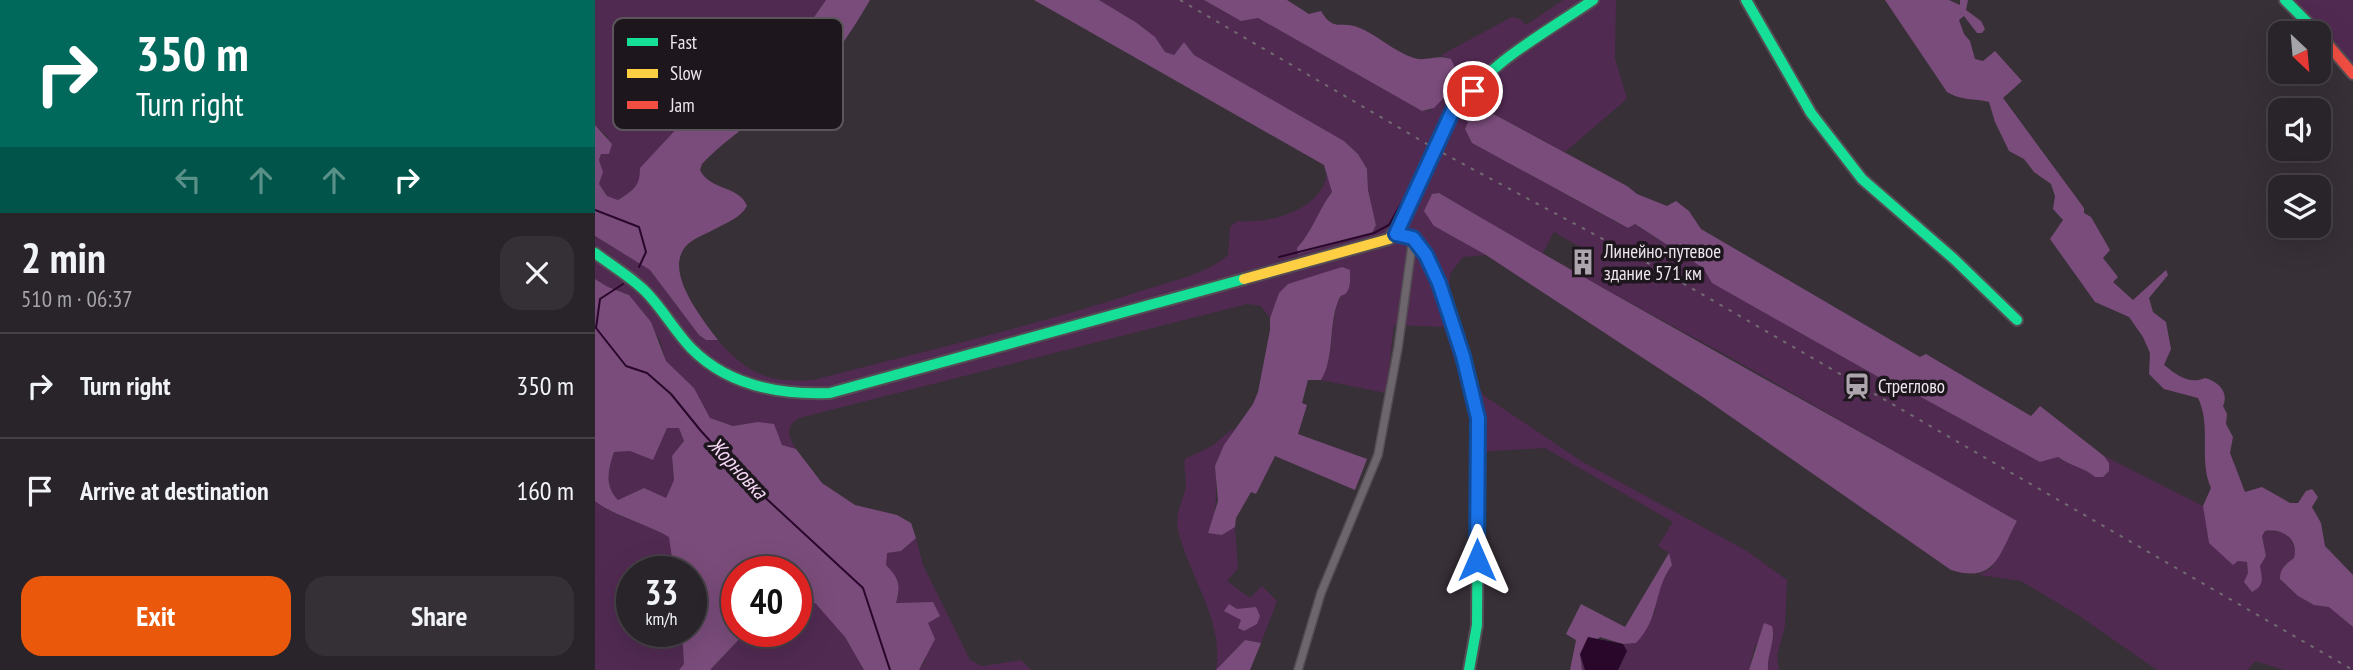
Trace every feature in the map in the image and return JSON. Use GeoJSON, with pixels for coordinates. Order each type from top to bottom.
{"type":"FeatureCollection","features":[{"type":"Feature","properties":{"kind":"street"},"geometry":{"type":"LineString","coordinates":[[1396,234],[1453,110],[1493,72],[1593,0]]}},
{"type":"Feature","properties":{"kind":"street"},"geometry":{"type":"LineString","coordinates":[[1747,0],[1811,113],[1862,179],[1954,259],[2017,320]]}},
{"type":"Feature","properties":{"kind":"street"},"geometry":{"type":"LineString","coordinates":[[2285,0],[2305,21]]}},
{"type":"Feature","properties":{"kind":"street"},"geometry":{"type":"LineString","coordinates":[[2331,49],[2353,74]]}},
{"type":"Feature","properties":{"kind":"street"},"geometry":{"type":"LineString","coordinates":[[595,254],[645,291],[692,349],[719,370],[757,389],[797,396],[830,393],[1375,244],[1396,234],[1413,238],[1426,255],[1439,283],[1463,356],[1478,418],[1477,625],[1469,670]]}},
{"type":"Feature","properties":{"kind":"street"},"geometry":{"type":"LineString","coordinates":[[1298,670],[1321,593],[1378,455],[1398,348],[1413,238]]}},
{"type":"Feature","properties":{"kind":"shaded area"},"geometry":{"type":"Polygon","coordinates":[[[595,0],[826,0],[813,18],[613,18],[613,130],[681,130],[635,190],[618,200],[607,196],[599,184],[603,172],[599,160],[608,137],[595,125],[595,0]]]}},
{"type":"Feature","properties":{"kind":"shaded area"},"geometry":{"type":"Polygon","coordinates":[[[826,0],[870,0],[843,42],[843,18],[813,18],[826,0]]]}},
{"type":"Feature","properties":{"kind":"shaded area"},"geometry":{"type":"Polygon","coordinates":[[[1034,0],[1099,0],[1155,37],[1165,52],[1174,55],[1184,42],[1194,55],[1344,141],[1358,154],[1367,169],[1368,190],[1376,225],[1372,233],[1298,254],[1297,248],[1332,192],[1324,165],[1034,0]]]}},
{"type":"Feature","properties":{"kind":"shaded area"},"geometry":{"type":"Polygon","coordinates":[[[1099,0],[1204,0],[1241,21],[1258,18],[1422,111],[1430,111],[1459,78],[1454,75],[1451,59],[1441,55],[1512,17],[1520,19],[1526,25],[1563,0],[1616,0],[1615,58],[1627,99],[1565,152],[1486,110],[1472,113],[1465,129],[1472,143],[1627,228],[1634,224],[1703,268],[1713,283],[1882,379],[1895,383],[2040,462],[2057,457],[2095,477],[2109,463],[2104,456],[2203,506],[2209,543],[2238,561],[2247,562],[2248,573],[2260,566],[2266,556],[2262,536],[2265,531],[2284,532],[2293,544],[2295,554],[2285,565],[2280,579],[2298,596],[2314,605],[2329,606],[2353,627],[2353,670],[2285,670],[2255,661],[2248,670],[2157,670],[2078,615],[2021,581],[1979,575],[1991,568],[2017,521],[1583,277],[1594,255],[1554,232],[1542,254],[1439,193],[1434,226],[1486,255],[1463,257],[1450,274],[1449,286],[1477,385],[1483,395],[1581,461],[1747,551],[1787,580],[1785,625],[1777,656],[1779,670],[1768,670],[1769,650],[1774,635],[1755,645],[1749,670],[1582,670],[1580,654],[1623,644],[1655,613],[1657,592],[1672,564],[1669,553],[1658,546],[1673,522],[1545,448],[1472,452],[1467,400],[1444,327],[1394,325],[1386,393],[1321,380],[1328,362],[1336,310],[1350,282],[1279,293],[1270,318],[1261,306],[1247,304],[799,418],[791,425],[789,432],[796,449],[782,445],[777,436],[758,422],[733,426],[710,418],[694,388],[666,361],[660,340],[629,295],[595,279],[595,236],[650,270],[699,335],[706,340],[718,340],[739,361],[759,374],[797,381],[813,380],[979,338],[1062,315],[1209,268],[1228,255],[1230,227],[1237,221],[1278,217],[1305,206],[1323,186],[1327,173],[1332,192],[1298,248],[1298,253],[1372,233],[1376,225],[1368,190],[1367,169],[1358,154],[1344,141],[1194,55],[1184,42],[1174,55],[1165,52],[1155,37],[1099,0]]]}},
{"type":"Feature","properties":{"kind":"shaded area"},"geometry":{"type":"Polygon","coordinates":[[[1204,0],[1287,0],[1309,14],[1321,11],[1329,22],[1364,30],[1414,58],[1451,59],[1456,70],[1455,75],[1459,77],[1458,83],[1434,108],[1422,111],[1258,18],[1241,21],[1204,0]]]}},
{"type":"Feature","properties":{"kind":"shaded area"},"geometry":{"type":"Polygon","coordinates":[[[1885,0],[1949,0],[1960,5],[1960,0],[1968,0],[1966,10],[1981,21],[1985,29],[1982,33],[1977,33],[1964,16],[1959,20],[1970,41],[1975,59],[1983,61],[1995,51],[2022,81],[2003,98],[2084,208],[2084,213],[2091,217],[2110,250],[2103,258],[2118,277],[2113,282],[2133,300],[2166,270],[2168,275],[2149,298],[2153,312],[2166,322],[2171,349],[2164,365],[2183,378],[2205,378],[2215,382],[2224,392],[2226,424],[2233,437],[2230,453],[2245,492],[2262,487],[2290,503],[2298,503],[2306,491],[2312,489],[2318,497],[2312,507],[2321,523],[2325,546],[2353,575],[2353,627],[2329,607],[2314,605],[2298,596],[2280,579],[2282,569],[2294,558],[2295,551],[2292,540],[2283,533],[2265,531],[2262,536],[2266,556],[2260,566],[2262,581],[2252,592],[2244,582],[2248,573],[2247,562],[2238,561],[2233,565],[2209,543],[2203,506],[2211,488],[2205,466],[2204,420],[2198,398],[2164,389],[2149,374],[2150,353],[2129,317],[2095,302],[2050,239],[2063,220],[2053,209],[2055,196],[2051,184],[2034,172],[2024,159],[2009,151],[1989,102],[1963,98],[1947,92],[1885,0]]]}},
{"type":"Feature","properties":{"kind":"shaded area"},"geometry":{"type":"Polygon","coordinates":[[[2285,0],[2353,0],[2353,74],[2331,50],[2331,21],[2304,21],[2285,0]]]}},
{"type":"Feature","properties":{"kind":"shaded area"},"geometry":{"type":"Polygon","coordinates":[[[1486,110],[1627,186],[1637,194],[1667,206],[1676,201],[1689,211],[1701,229],[1920,357],[1926,354],[2031,416],[2040,406],[2104,456],[2109,463],[2109,471],[2103,477],[2095,477],[2058,457],[2040,462],[1895,383],[1882,379],[1712,283],[1703,268],[1635,224],[1628,228],[1472,143],[1465,129],[1472,112],[1486,110]]]}},
{"type":"Feature","properties":{"kind":"shaded area"},"geometry":{"type":"Polygon","coordinates":[[[595,125],[612,144],[609,154],[601,154],[599,160],[603,172],[599,184],[607,196],[618,200],[628,193],[639,179],[640,168],[675,130],[741,130],[714,152],[702,164],[700,170],[710,181],[738,195],[747,206],[741,214],[688,244],[681,254],[679,266],[681,280],[694,307],[718,340],[706,340],[699,335],[650,270],[595,236],[595,125]]]}},
{"type":"Feature","properties":{"kind":"shaded area"},"geometry":{"type":"Polygon","coordinates":[[[1439,193],[2017,521],[2000,555],[1987,569],[1978,573],[1951,570],[1704,398],[1486,255],[1434,226],[1424,211],[1432,194],[1439,193]]]}},
{"type":"Feature","properties":{"kind":"shaded area"},"geometry":{"type":"Polygon","coordinates":[[[1342,267],[1350,270],[1349,287],[1340,297],[1336,309],[1325,371],[1321,380],[1308,380],[1302,403],[1307,405],[1298,434],[1367,459],[1355,490],[1275,456],[1256,494],[1251,492],[1236,518],[1235,527],[1222,535],[1208,533],[1218,501],[1215,466],[1224,445],[1253,404],[1258,392],[1270,318],[1279,293],[1288,284],[1342,267]]]}},
{"type":"Feature","properties":{"kind":"shaded area"},"geometry":{"type":"Polygon","coordinates":[[[595,279],[629,295],[651,322],[666,361],[694,388],[710,418],[733,426],[758,422],[774,424],[782,445],[796,449],[822,483],[855,505],[897,515],[911,523],[916,538],[901,551],[887,553],[886,565],[898,582],[896,603],[933,602],[940,616],[928,623],[935,639],[919,670],[864,670],[845,637],[812,602],[812,556],[721,556],[721,647],[732,647],[710,670],[679,670],[684,664],[683,647],[707,647],[707,556],[672,556],[669,537],[595,501],[595,279]],[[667,428],[653,460],[630,451],[614,452],[609,483],[618,500],[644,488],[666,498],[674,480],[672,456],[684,441],[679,428],[667,428]]]}},
{"type":"Feature","properties":{"kind":"shaded area"},"geometry":{"type":"Polygon","coordinates":[[[667,427],[680,428],[684,441],[672,456],[674,480],[665,499],[644,488],[618,500],[609,483],[614,452],[630,451],[653,460],[667,427]]]}},
{"type":"Feature","properties":{"kind":"shaded area"},"geometry":{"type":"Polygon","coordinates":[[[1235,427],[1219,466],[1215,511],[1208,532],[1222,535],[1235,527],[1238,568],[1227,581],[1250,598],[1262,586],[1277,601],[1261,643],[1245,640],[1216,670],[1217,652],[1211,616],[1183,546],[1177,522],[1185,487],[1185,459],[1212,446],[1235,427]]]}},
{"type":"Feature","properties":{"kind":"shaded area"},"geometry":{"type":"Polygon","coordinates":[[[595,501],[612,512],[670,537],[672,556],[616,556],[616,647],[683,647],[684,664],[679,670],[595,670],[595,501]]]}},
{"type":"Feature","properties":{"kind":"shaded area"},"geometry":{"type":"Polygon","coordinates":[[[916,538],[923,565],[970,660],[982,666],[1021,660],[1031,670],[919,670],[926,660],[927,623],[939,616],[933,602],[896,603],[899,591],[886,565],[886,553],[901,551],[916,538]]]}},
{"type":"Feature","properties":{"kind":"shaded area"},"geometry":{"type":"Polygon","coordinates":[[[1669,553],[1672,565],[1661,585],[1649,624],[1636,643],[1623,644],[1600,637],[1580,654],[1582,670],[1570,670],[1576,640],[1566,634],[1581,604],[1625,627],[1669,553]]]}},
{"type":"Feature","properties":{"kind":"shaded area"},"geometry":{"type":"Polygon","coordinates":[[[812,602],[845,637],[864,670],[710,670],[732,647],[812,647],[812,602]]]}},
{"type":"Feature","properties":{"kind":"shaded area"},"geometry":{"type":"Polygon","coordinates":[[[1229,604],[1237,609],[1256,607],[1260,616],[1257,624],[1244,631],[1238,628],[1241,620],[1224,611],[1229,604]]]}},
{"type":"Feature","properties":{"kind":"shaded area"},"geometry":{"type":"Polygon","coordinates":[[[1764,623],[1772,626],[1773,631],[1768,670],[1749,670],[1764,623]]]}},
{"type":"Feature","properties":{"kind":"shaded area"},"geometry":{"type":"Polygon","coordinates":[[[1588,637],[1623,644],[1627,651],[1618,670],[1585,670],[1580,654],[1588,637]]]}},
{"type":"Feature","properties":{"kind":"shaded area"},"geometry":{"type":"Polygon","coordinates":[[[1245,640],[1261,643],[1250,670],[1216,670],[1245,640]]]}},
{"type":"Feature","properties":{"kind":"waterway"},"geometry":{"type":"LineString","coordinates":[[1279,257],[1374,233],[1389,225],[1420,170]]}},
{"type":"Feature","properties":{"kind":"waterway","name":"Жорновка"},"geometry":{"type":"LineString","coordinates":[[595,210],[639,227],[646,252],[639,267]]}},
{"type":"Feature","properties":{"kind":"waterway","name":"Жорновка"},"geometry":{"type":"LineString","coordinates":[[623,284],[600,299],[596,328],[626,366],[647,373],[671,394],[744,478],[863,588],[890,670]]}},
{"type":"Feature","properties":{"kind":"railway"},"geometry":{"type":"LineString","coordinates":[[1180,0],[1439,151],[1655,267],[2353,670]]}},
{"type":"Feature","properties":{"kind":"traffic: fast"},"geometry":{"type":"LineString","coordinates":[[1428,164],[1450,117],[1483,78],[1518,50],[1593,0]]}},
{"type":"Feature","properties":{"kind":"traffic: fast"},"geometry":{"type":"LineString","coordinates":[[1746,0],[1811,113],[1862,179],[1954,259],[2017,320]]}},
{"type":"Feature","properties":{"kind":"traffic: fast"},"geometry":{"type":"LineString","coordinates":[[2285,0],[2306,21]]}},
{"type":"Feature","properties":{"kind":"traffic: fast"},"geometry":{"type":"LineString","coordinates":[[595,253],[643,289],[691,348],[721,371],[755,386],[811,393],[830,393],[1244,279]]}},
{"type":"Feature","properties":{"kind":"traffic: fast"},"geometry":{"type":"LineString","coordinates":[[1469,670],[1477,625],[1478,469]]}},
{"type":"Feature","properties":{"kind":"traffic: slow"},"geometry":{"type":"LineString","coordinates":[[1244,279],[1389,239],[1407,215],[1428,164]]}},
{"type":"Feature","properties":{"kind":"traffic: jam"},"geometry":{"type":"LineString","coordinates":[[2331,48],[2353,74]]}},
{"type":"Feature","properties":{"kind":"traffic: jam"},"geometry":{"type":"LineString","coordinates":[[1396,234],[1412,238],[1422,248],[1443,294],[1463,353],[1476,404],[1478,469]]}},
{"type":"Feature","properties":{"kind":"place","name":"Линейно-путевое здание 571 км"},"geometry":{"type":"Point","coordinates":[1583,262]}},
{"type":"Feature","properties":{"kind":"place","name":"Стреглово"},"geometry":{"type":"Point","coordinates":[1857,386]}},
{"type":"Feature","properties":{"kind":"route"},"geometry":{"type":"LineString","coordinates":[[1473,91],[1453,110],[1396,234],[1413,238],[1426,255],[1439,283],[1463,356],[1478,418],[1477,560]]}}]}
